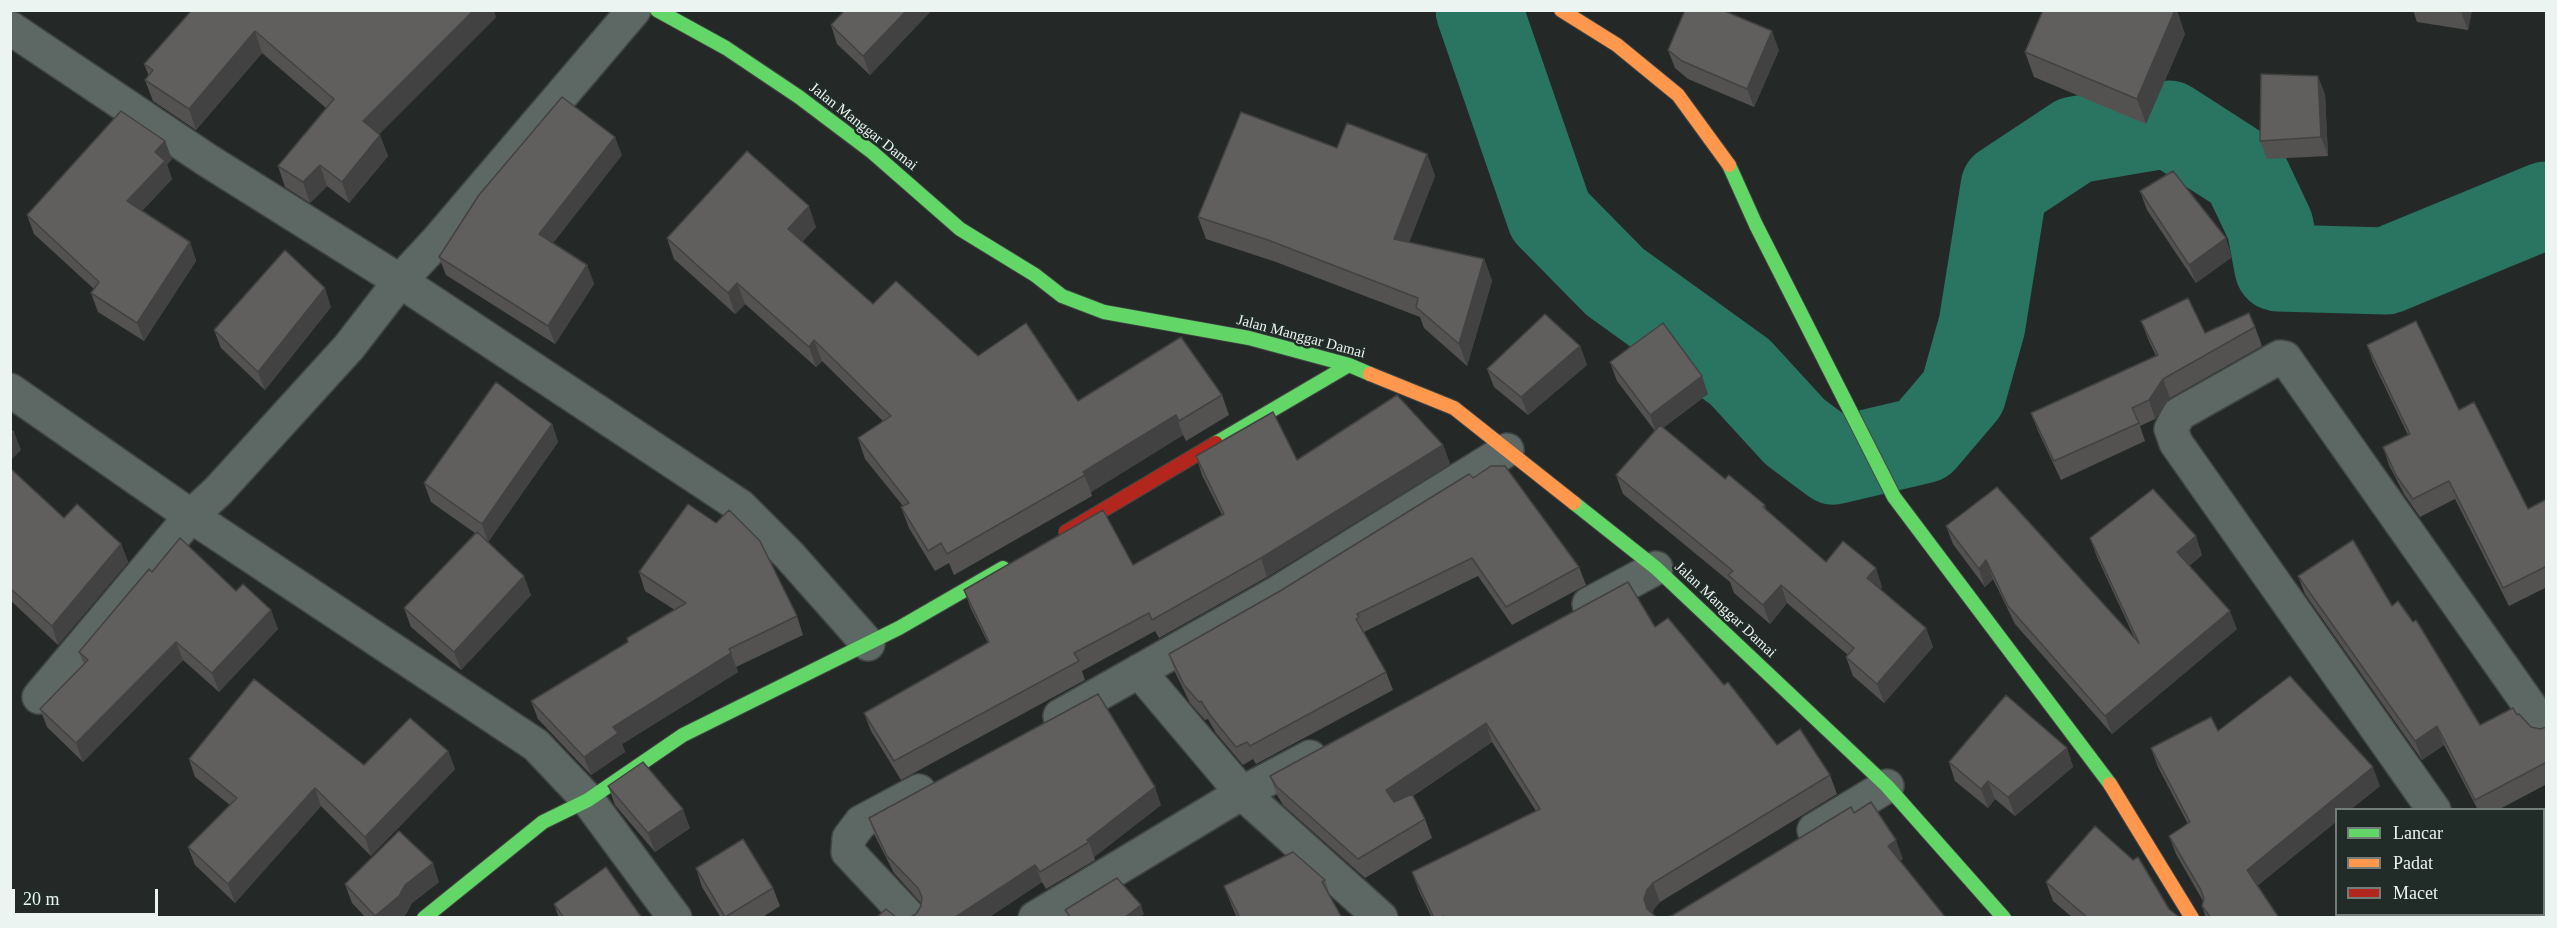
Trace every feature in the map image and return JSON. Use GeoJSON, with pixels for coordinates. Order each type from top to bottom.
{"type":"FeatureCollection","features":[{"type":"Feature","properties":{"kind":"street"},"geometry":{"type":"LineString","coordinates":[[39,697],[191,516],[218,491],[349,347],[400,281],[438,240],[634,10]]}},
{"type":"Feature","properties":{"kind":"street","name":"Jalan Manggar Damai"},"geometry":{"type":"LineString","coordinates":[[657,10],[726,48],[799,97],[872,152],[960,229],[1035,275],[1062,296],[1104,312],[1249,338],[1349,365],[1454,408],[1656,568],[1887,786],[2004,918]]}},
{"type":"Feature","properties":{"kind":"street"},"geometry":{"type":"LineString","coordinates":[[1562,10],[1617,45],[1678,95],[1732,169],[1756,225],[1894,497],[2119,796],[2192,918]]}},
{"type":"Feature","properties":{"kind":"street"},"geometry":{"type":"LineString","coordinates":[[10,28],[207,160],[400,281],[740,506],[789,555],[868,644]]}},
{"type":"Feature","properties":{"kind":"street"},"geometry":{"type":"LineString","coordinates":[[2433,808],[2176,443],[2171,429],[2179,414],[2280,357],[2285,358],[2542,713]]}},
{"type":"Feature","properties":{"kind":"street"},"geometry":{"type":"LineString","coordinates":[[1053,540],[1349,365]]}},
{"type":"Feature","properties":{"kind":"street"},"geometry":{"type":"LineString","coordinates":[[10,390],[191,516],[536,745],[588,800],[675,918]]}},
{"type":"Feature","properties":{"kind":"street"},"geometry":{"type":"LineString","coordinates":[[1032,731],[1277,593],[1507,450]]}},
{"type":"Feature","properties":{"kind":"street"},"geometry":{"type":"LineString","coordinates":[[424,918],[543,822],[588,800],[682,735],[868,644],[1012,563]]}},
{"type":"Feature","properties":{"kind":"street"},"geometry":{"type":"LineString","coordinates":[[1563,619],[1656,568]]}},
{"type":"Feature","properties":{"kind":"street"},"geometry":{"type":"LineString","coordinates":[[1139,671],[1242,793],[1363,913]]}},
{"type":"Feature","properties":{"kind":"street"},"geometry":{"type":"LineString","coordinates":[[1035,918],[1242,793],[1336,742]]}},
{"type":"Feature","properties":{"kind":"street"},"geometry":{"type":"LineString","coordinates":[[910,918],[848,852],[849,838],[861,822],[942,779]]}},
{"type":"Feature","properties":{"kind":"street"},"geometry":{"type":"LineString","coordinates":[[1785,847],[1887,786]]}},
{"type":"Feature","properties":{"kind":"building"},"geometry":{"type":"Polygon","coordinates":[[[192,10],[474,10],[363,121],[380,135],[342,182],[320,165],[303,182],[278,166],[334,99],[255,31],[189,109],[145,80],[153,70],[144,64],[192,10]]]}},
{"type":"Feature","properties":{"kind":"building"},"geometry":{"type":"Polygon","coordinates":[[[845,10],[907,10],[863,56],[831,25],[845,10]]]}},
{"type":"Feature","properties":{"kind":"building"},"geometry":{"type":"Polygon","coordinates":[[[1685,10],[1722,10],[1772,31],[1747,89],[1682,61],[1668,50],[1685,10]]]}},
{"type":"Feature","properties":{"kind":"building"},"geometry":{"type":"Polygon","coordinates":[[[2043,10],[2175,10],[2137,99],[2025,52],[2043,10]]]}},
{"type":"Feature","properties":{"kind":"building"},"geometry":{"type":"Polygon","coordinates":[[[2261,74],[2318,76],[2321,137],[2260,141],[2261,74]]]}},
{"type":"Feature","properties":{"kind":"building"},"geometry":{"type":"Polygon","coordinates":[[[562,97],[615,137],[539,234],[587,265],[548,326],[439,257],[479,195],[562,97]]]}},
{"type":"Feature","properties":{"kind":"building"},"geometry":{"type":"Polygon","coordinates":[[[121,111],[165,141],[155,152],[165,161],[127,201],[190,242],[137,323],[91,293],[99,282],[27,215],[121,111]]]}},
{"type":"Feature","properties":{"kind":"building"},"geometry":{"type":"Polygon","coordinates":[[[1241,112],[1337,148],[1347,123],[1427,154],[1394,239],[1484,259],[1459,344],[1416,307],[1418,298],[1268,240],[1198,217],[1241,112]]]}},
{"type":"Feature","properties":{"kind":"building"},"geometry":{"type":"Polygon","coordinates":[[[747,151],[809,206],[788,229],[873,304],[896,281],[978,356],[1026,323],[1078,401],[1181,337],[1222,395],[1179,421],[1176,415],[1083,472],[1085,475],[947,554],[941,543],[928,551],[901,507],[909,503],[858,438],[891,416],[814,340],[809,347],[737,283],[728,293],[667,238],[747,151]]]}},
{"type":"Feature","properties":{"kind":"building"},"geometry":{"type":"Polygon","coordinates":[[[2173,171],[2226,238],[2189,265],[2140,191],[2173,171]]]}},
{"type":"Feature","properties":{"kind":"building"},"geometry":{"type":"Polygon","coordinates":[[[285,250],[325,288],[258,372],[214,330],[285,250]]]}},
{"type":"Feature","properties":{"kind":"building"},"geometry":{"type":"Polygon","coordinates":[[[2188,298],[2205,333],[2249,313],[2255,327],[2163,379],[2149,400],[2132,408],[2139,423],[2054,461],[2031,413],[2158,355],[2141,321],[2188,298]]]}},
{"type":"Feature","properties":{"kind":"building"},"geometry":{"type":"Polygon","coordinates":[[[1545,314],[1580,346],[1521,397],[1487,369],[1545,314]]]}},
{"type":"Feature","properties":{"kind":"building"},"geometry":{"type":"Polygon","coordinates":[[[2416,321],[2459,410],[2474,402],[2528,509],[2547,499],[2547,566],[2503,588],[2449,481],[2413,499],[2397,477],[2383,447],[2410,434],[2367,345],[2416,321]]]}},
{"type":"Feature","properties":{"kind":"building"},"geometry":{"type":"Polygon","coordinates":[[[1663,323],[1702,376],[1650,415],[1610,362],[1663,323]]]}},
{"type":"Feature","properties":{"kind":"building"},"geometry":{"type":"Polygon","coordinates":[[[496,382],[552,424],[482,524],[424,483],[496,382]]]}},
{"type":"Feature","properties":{"kind":"building"},"geometry":{"type":"Polygon","coordinates":[[[1397,395],[1443,445],[1261,558],[1152,620],[1149,613],[1074,653],[1079,661],[894,761],[864,713],[989,642],[964,590],[1103,510],[1133,565],[1224,514],[1196,456],[1273,412],[1297,460],[1397,395]]]}},
{"type":"Feature","properties":{"kind":"building"},"geometry":{"type":"Polygon","coordinates":[[[1660,425],[1725,479],[1729,475],[1826,562],[1843,541],[1876,568],[1867,578],[1926,628],[1877,684],[1846,657],[1854,648],[1781,585],[1763,605],[1728,575],[1733,571],[1616,475],[1660,425]]]}},
{"type":"Feature","properties":{"kind":"building"},"geometry":{"type":"Polygon","coordinates":[[[1491,466],[1505,466],[1579,567],[1506,607],[1472,558],[1357,614],[1359,617],[1356,619],[1386,672],[1250,746],[1247,742],[1236,747],[1201,701],[1199,702],[1184,685],[1169,654],[1280,591],[1469,474],[1473,478],[1491,466]]]}},
{"type":"Feature","properties":{"kind":"building"},"geometry":{"type":"Polygon","coordinates":[[[10,468],[64,518],[77,504],[121,544],[52,626],[10,588],[10,468]]]}},
{"type":"Feature","properties":{"kind":"building"},"geometry":{"type":"Polygon","coordinates":[[[1997,487],[2139,643],[2090,538],[2153,489],[2196,536],[2177,552],[2230,611],[2105,716],[2008,606],[1986,560],[1979,569],[1946,526],[1997,487]]]}},
{"type":"Feature","properties":{"kind":"building"},"geometry":{"type":"Polygon","coordinates":[[[688,504],[716,523],[729,510],[760,541],[797,616],[729,649],[731,653],[613,727],[618,733],[584,757],[531,701],[628,642],[627,638],[686,603],[639,572],[688,504]]]}},
{"type":"Feature","properties":{"kind":"building"},"geometry":{"type":"Polygon","coordinates":[[[477,532],[524,576],[454,652],[404,608],[477,532]]]}},
{"type":"Feature","properties":{"kind":"building"},"geometry":{"type":"Polygon","coordinates":[[[180,538],[236,591],[243,584],[271,610],[212,673],[176,642],[76,743],[40,709],[88,660],[79,652],[149,569],[152,572],[180,538]]]}},
{"type":"Feature","properties":{"kind":"building"},"geometry":{"type":"Polygon","coordinates":[[[2353,540],[2392,606],[2398,601],[2413,622],[2416,620],[2480,725],[2513,708],[2517,715],[2519,714],[2531,727],[2540,729],[2547,727],[2547,762],[2475,800],[2437,726],[2415,741],[2298,576],[2353,540]]]}},
{"type":"Feature","properties":{"kind":"building"},"geometry":{"type":"Polygon","coordinates":[[[1628,582],[1655,627],[1668,618],[1724,685],[1728,682],[1777,745],[1800,729],[1830,775],[1653,883],[1644,899],[1647,909],[1655,916],[1662,918],[1444,918],[1443,916],[1434,918],[1412,872],[1540,809],[1486,723],[1386,790],[1394,802],[1412,794],[1425,819],[1358,859],[1276,786],[1270,776],[1628,582]]]}},
{"type":"Feature","properties":{"kind":"building"},"geometry":{"type":"Polygon","coordinates":[[[2290,676],[2373,767],[2247,870],[2279,918],[2211,918],[2202,906],[2204,899],[2201,890],[2169,836],[2190,822],[2151,748],[2211,717],[2218,731],[2290,676]]]}},
{"type":"Feature","properties":{"kind":"building"},"geometry":{"type":"Polygon","coordinates":[[[254,679],[364,765],[410,718],[448,751],[365,837],[315,788],[228,884],[188,847],[237,798],[189,759],[254,679]]]}},
{"type":"Feature","properties":{"kind":"building"},"geometry":{"type":"Polygon","coordinates":[[[1098,694],[1155,787],[1087,840],[1089,842],[1040,872],[1035,865],[954,918],[909,918],[916,914],[921,906],[922,897],[918,888],[887,856],[869,818],[1098,694]]]}},
{"type":"Feature","properties":{"kind":"building"},"geometry":{"type":"Polygon","coordinates":[[[2006,695],[2067,748],[2008,797],[1988,781],[1981,789],[1949,762],[2006,695]]]}},
{"type":"Feature","properties":{"kind":"building"},"geometry":{"type":"Polygon","coordinates":[[[643,762],[683,809],[648,833],[608,786],[643,762]]]}},
{"type":"Feature","properties":{"kind":"building"},"geometry":{"type":"Polygon","coordinates":[[[1871,802],[1896,840],[1888,846],[1946,918],[1664,918],[1673,915],[1851,807],[1854,813],[1871,802]]]}},
{"type":"Feature","properties":{"kind":"building"},"geometry":{"type":"Polygon","coordinates":[[[2095,826],[2133,860],[2138,857],[2169,909],[2178,918],[2088,918],[2046,882],[2095,826]]]}},
{"type":"Feature","properties":{"kind":"building"},"geometry":{"type":"Polygon","coordinates":[[[399,831],[433,863],[405,885],[399,896],[375,916],[345,884],[399,831]]]}},
{"type":"Feature","properties":{"kind":"building"},"geometry":{"type":"Polygon","coordinates":[[[743,839],[773,888],[725,917],[696,868],[743,839]]]}},
{"type":"Feature","properties":{"kind":"building"},"geometry":{"type":"Polygon","coordinates":[[[1293,852],[1325,880],[1322,882],[1342,918],[1240,918],[1224,886],[1293,852]]]}},
{"type":"Feature","properties":{"kind":"building"},"geometry":{"type":"Polygon","coordinates":[[[2547,865],[2547,918],[2538,918],[2537,916],[2545,916],[2545,866],[2547,865]]]}},
{"type":"Feature","properties":{"kind":"building"},"geometry":{"type":"Polygon","coordinates":[[[606,867],[642,918],[564,918],[554,904],[606,867]]]}},
{"type":"Feature","properties":{"kind":"building"},"geometry":{"type":"Polygon","coordinates":[[[1117,878],[1141,905],[1124,918],[1071,918],[1065,910],[1117,878]]]}},
{"type":"Feature","properties":{"kind":"building"},"geometry":{"type":"Polygon","coordinates":[[[886,909],[897,918],[876,918],[886,909]]]}},
{"type":"Feature","properties":{"kind":"building"},"geometry":{"type":"Polygon","coordinates":[[[2385,916],[2485,916],[2481,918],[2386,918],[2385,916]]]}},
{"type":"Feature","properties":{"kind":"waterway"},"geometry":{"type":"LineString","coordinates":[[1479,10],[1550,216],[1615,282],[1740,372],[1795,432],[1834,461],[1923,440],[1963,393],[1982,325],[2004,187],[2075,140],[2169,124],[2245,173],[2270,226],[2278,268],[2386,271],[2546,205]]}},
{"type":"Feature","properties":{"kind":"traffic: fast"},"geometry":{"type":"LineString","coordinates":[[657,10],[726,48],[799,97],[872,152],[960,229],[1035,275],[1062,296],[1104,312],[1249,338],[1349,365],[1370,374]]}},
{"type":"Feature","properties":{"kind":"traffic: fast"},"geometry":{"type":"LineString","coordinates":[[1729,165],[1756,225],[1894,497],[2110,784]]}},
{"type":"Feature","properties":{"kind":"traffic: fast"},"geometry":{"type":"LineString","coordinates":[[1216,443],[1349,365]]}},
{"type":"Feature","properties":{"kind":"traffic: fast"},"geometry":{"type":"LineString","coordinates":[[1574,503],[1656,568],[1887,786],[2004,918]]}},
{"type":"Feature","properties":{"kind":"traffic: fast"},"geometry":{"type":"LineString","coordinates":[[424,918],[543,822],[588,800],[683,735],[899,628],[1003,568]]}},
{"type":"Feature","properties":{"kind":"traffic: slow"},"geometry":{"type":"LineString","coordinates":[[1561,10],[1617,45],[1678,95],[1729,165]]}},
{"type":"Feature","properties":{"kind":"traffic: slow"},"geometry":{"type":"LineString","coordinates":[[1370,374],[1454,408],[1574,503]]}},
{"type":"Feature","properties":{"kind":"traffic: slow"},"geometry":{"type":"LineString","coordinates":[[2110,784],[2192,918]]}},
{"type":"Feature","properties":{"kind":"traffic: jam"},"geometry":{"type":"LineString","coordinates":[[1066,532],[1216,443]]}}]}
